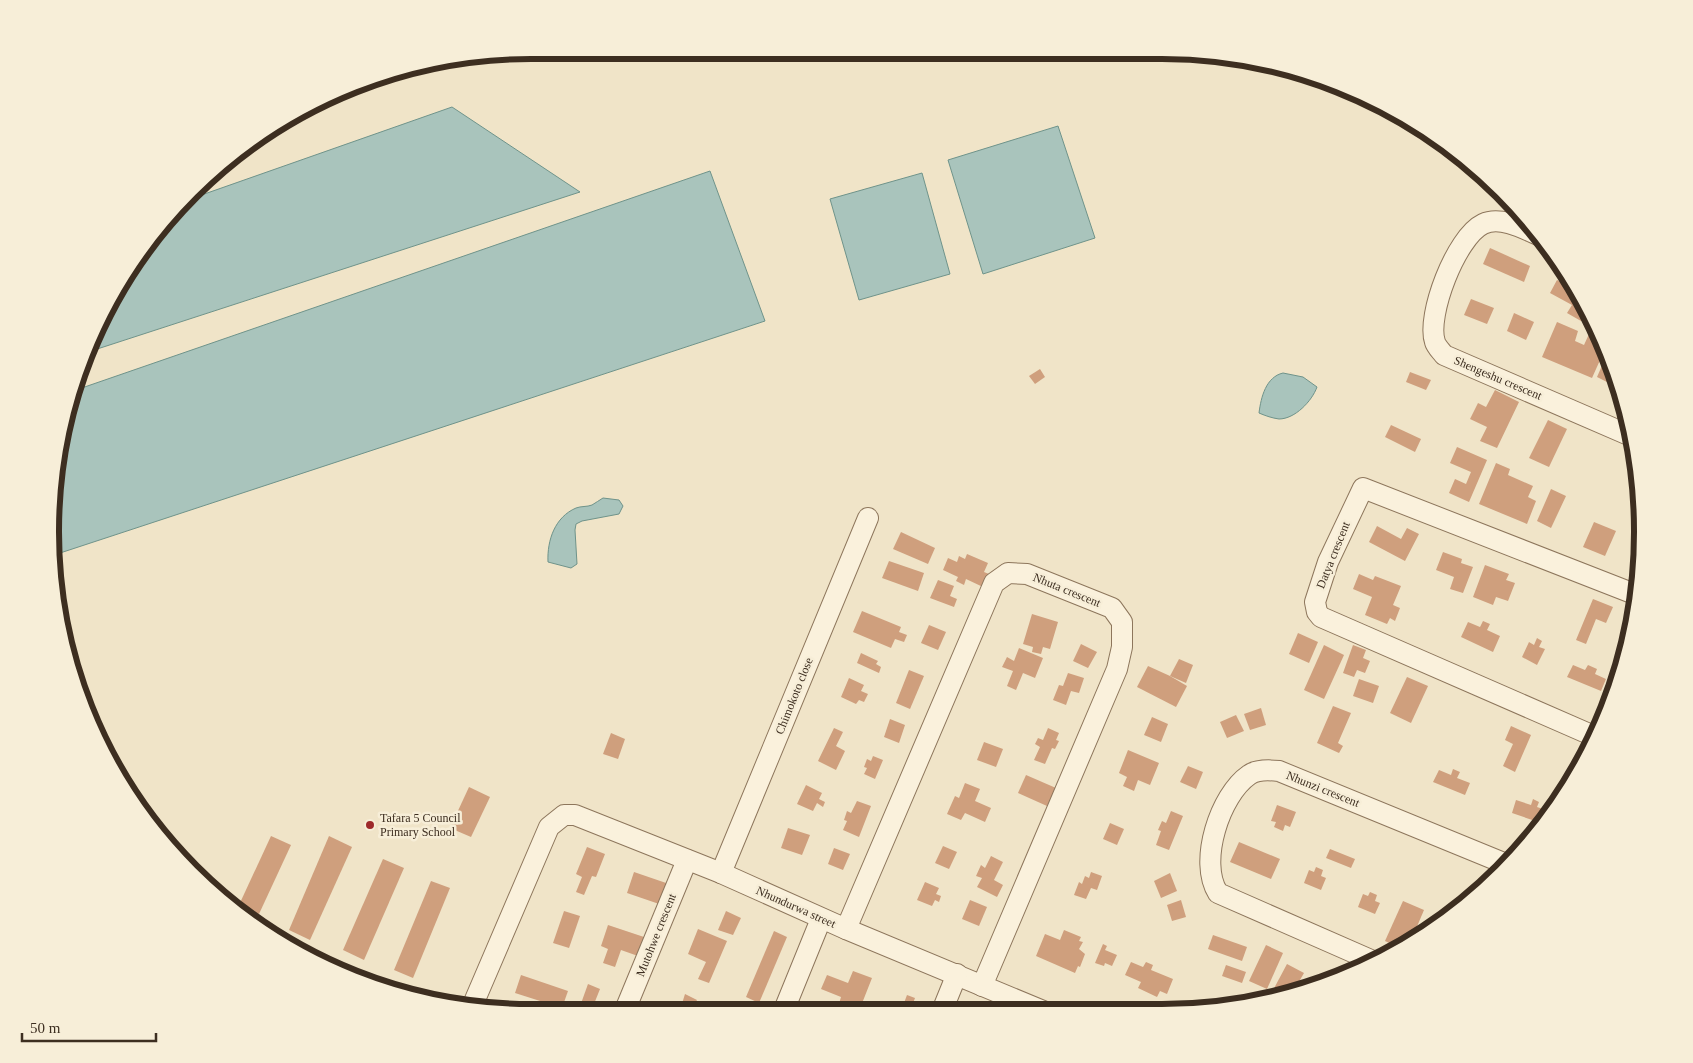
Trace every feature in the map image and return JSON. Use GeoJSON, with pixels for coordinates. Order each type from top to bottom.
{"type":"FeatureCollection","features":[{"type":"Feature","properties":{"kind":"street","name":"Shengeshu crescent"},"geometry":{"type":"LineString","coordinates":[[1524,229],[1501,222],[1483,224],[1465,241],[1448,269],[1442,287],[1433,326],[1435,343],[1444,355],[1624,433]]}},
{"type":"Feature","properties":{"kind":"street","name":"Datya crescent"},"geometry":{"type":"LineString","coordinates":[[1588,734],[1322,617],[1317,612],[1315,602],[1328,562],[1363,488],[1630,592]]}},
{"type":"Feature","properties":{"kind":"street","name":"Chimokoto close"},"geometry":{"type":"LineString","coordinates":[[721,874],[868,518]]}},
{"type":"Feature","properties":{"kind":"street","name":"Nhuta crescent"},"geometry":{"type":"LineString","coordinates":[[846,930],[994,583],[1008,573],[1027,574],[1112,608],[1122,622],[1122,647],[1116,669],[982,986]]}},
{"type":"Feature","properties":{"kind":"street","name":"Nhunzi crescent"},"geometry":{"type":"LineString","coordinates":[[1365,958],[1218,893],[1210,872],[1212,843],[1225,805],[1234,787],[1250,773],[1266,770],[1279,771],[1500,862]]}},
{"type":"Feature","properties":{"kind":"street","name":"Nhundurwa street"},"geometry":{"type":"LineString","coordinates":[[476,1001],[549,827],[564,815],[575,815],[721,874],[846,930],[957,974],[1026,1004]]}},
{"type":"Feature","properties":{"kind":"street","name":"Mutohwe crescent"},"geometry":{"type":"LineString","coordinates":[[627,1004],[687,860]]}},
{"type":"Feature","properties":{"kind":"street"},"geometry":{"type":"LineString","coordinates":[[786,1004],[821,919]]}},
{"type":"Feature","properties":{"kind":"street"},"geometry":{"type":"LineString","coordinates":[[945,1004],[957,974]]}},
{"type":"Feature","properties":{"kind":"water"},"geometry":{"type":"Polygon","coordinates":[[[452,107],[580,192],[96,350],[122,295],[138,269],[156,244],[198,196],[452,107]]]}},
{"type":"Feature","properties":{"kind":"water"},"geometry":{"type":"Polygon","coordinates":[[[1058,126],[1095,238],[983,274],[948,160],[1058,126]]]}},
{"type":"Feature","properties":{"kind":"water"},"geometry":{"type":"Polygon","coordinates":[[[710,171],[765,321],[60,553],[60,501],[63,470],[68,439],[81,388],[710,171]]]}},
{"type":"Feature","properties":{"kind":"water"},"geometry":{"type":"Polygon","coordinates":[[[922,173],[950,274],[859,300],[830,199],[922,173]]]}},
{"type":"Feature","properties":{"kind":"water"},"geometry":{"type":"Polygon","coordinates":[[[1283,373],[1303,377],[1317,387],[1315,392],[1297,413],[1291,416],[1276,419],[1259,413],[1263,394],[1268,383],[1277,375],[1283,373]]]}},
{"type":"Feature","properties":{"kind":"water"},"geometry":{"type":"Polygon","coordinates":[[[603,498],[619,500],[623,506],[619,514],[582,521],[576,524],[577,564],[571,568],[548,562],[551,538],[563,517],[576,508],[592,505],[603,498]]]}},
{"type":"Feature","properties":{"kind":"building"},"geometry":{"type":"Polygon","coordinates":[[[1490,248],[1530,266],[1524,282],[1483,264],[1490,248]]]}},
{"type":"Feature","properties":{"kind":"building"},"geometry":{"type":"Polygon","coordinates":[[[1557,280],[1564,284],[1583,318],[1581,321],[1567,313],[1572,305],[1550,293],[1557,280]]]}},
{"type":"Feature","properties":{"kind":"building"},"geometry":{"type":"Polygon","coordinates":[[[1471,299],[1494,308],[1487,324],[1464,315],[1471,299]]]}},
{"type":"Feature","properties":{"kind":"building"},"geometry":{"type":"Polygon","coordinates":[[[1514,313],[1534,322],[1526,340],[1507,331],[1514,313]]]}},
{"type":"Feature","properties":{"kind":"building"},"geometry":{"type":"Polygon","coordinates":[[[1557,322],[1578,331],[1575,341],[1584,345],[1589,334],[1591,335],[1601,358],[1592,378],[1542,357],[1557,322]]]}},
{"type":"Feature","properties":{"kind":"building"},"geometry":{"type":"Polygon","coordinates":[[[1603,364],[1609,379],[1607,382],[1597,377],[1603,364]]]}},
{"type":"Feature","properties":{"kind":"building"},"geometry":{"type":"Polygon","coordinates":[[[1040,369],[1045,377],[1035,384],[1029,376],[1040,369]]]}},
{"type":"Feature","properties":{"kind":"building"},"geometry":{"type":"Polygon","coordinates":[[[1410,372],[1431,380],[1426,390],[1406,382],[1410,372]]]}},
{"type":"Feature","properties":{"kind":"building"},"geometry":{"type":"Polygon","coordinates":[[[1495,390],[1519,402],[1497,448],[1480,441],[1487,427],[1470,419],[1478,403],[1486,407],[1495,390]]]}},
{"type":"Feature","properties":{"kind":"building"},"geometry":{"type":"Polygon","coordinates":[[[1548,420],[1567,429],[1549,467],[1529,458],[1548,420]]]}},
{"type":"Feature","properties":{"kind":"building"},"geometry":{"type":"Polygon","coordinates":[[[1391,425],[1421,439],[1415,452],[1385,437],[1391,425]]]}},
{"type":"Feature","properties":{"kind":"building"},"geometry":{"type":"Polygon","coordinates":[[[1457,447],[1487,460],[1469,502],[1449,493],[1455,479],[1466,484],[1471,472],[1450,463],[1457,447]]]}},
{"type":"Feature","properties":{"kind":"building"},"geometry":{"type":"Polygon","coordinates":[[[1496,463],[1510,469],[1508,475],[1533,486],[1528,497],[1536,501],[1527,524],[1479,504],[1496,463]]]}},
{"type":"Feature","properties":{"kind":"building"},"geometry":{"type":"Polygon","coordinates":[[[1551,489],[1566,496],[1551,528],[1537,521],[1551,489]]]}},
{"type":"Feature","properties":{"kind":"building"},"geometry":{"type":"Polygon","coordinates":[[[1594,522],[1616,531],[1605,556],[1583,547],[1594,522]]]}},
{"type":"Feature","properties":{"kind":"building"},"geometry":{"type":"Polygon","coordinates":[[[1377,526],[1401,539],[1407,528],[1419,534],[1405,561],[1369,542],[1377,526]]]}},
{"type":"Feature","properties":{"kind":"building"},"geometry":{"type":"Polygon","coordinates":[[[901,532],[935,548],[928,564],[893,549],[901,532]]]}},
{"type":"Feature","properties":{"kind":"building"},"geometry":{"type":"Polygon","coordinates":[[[1443,552],[1462,559],[1461,563],[1473,567],[1463,593],[1450,589],[1454,577],[1436,570],[1443,552]]]}},
{"type":"Feature","properties":{"kind":"building"},"geometry":{"type":"Polygon","coordinates":[[[967,554],[988,563],[984,572],[989,574],[983,587],[966,579],[964,585],[956,581],[958,577],[943,570],[948,558],[957,562],[959,556],[965,559],[967,554]]]}},
{"type":"Feature","properties":{"kind":"building"},"geometry":{"type":"Polygon","coordinates":[[[889,561],[924,573],[918,591],[882,578],[889,561]]]}},
{"type":"Feature","properties":{"kind":"building"},"geometry":{"type":"Polygon","coordinates":[[[1485,565],[1509,574],[1506,580],[1515,583],[1508,601],[1496,597],[1493,605],[1473,597],[1485,565]]]}},
{"type":"Feature","properties":{"kind":"building"},"geometry":{"type":"Polygon","coordinates":[[[1359,574],[1373,580],[1375,576],[1401,586],[1393,605],[1400,608],[1395,621],[1390,618],[1387,624],[1365,615],[1372,597],[1353,589],[1359,574]]]}},
{"type":"Feature","properties":{"kind":"building"},"geometry":{"type":"Polygon","coordinates":[[[938,580],[954,586],[950,596],[957,599],[954,607],[930,598],[938,580]]]}},
{"type":"Feature","properties":{"kind":"building"},"geometry":{"type":"Polygon","coordinates":[[[1593,599],[1613,607],[1606,623],[1596,619],[1586,644],[1576,640],[1593,599]]]}},
{"type":"Feature","properties":{"kind":"building"},"geometry":{"type":"Polygon","coordinates":[[[862,611],[901,627],[899,632],[907,635],[904,642],[895,639],[891,648],[853,632],[862,611]]]}},
{"type":"Feature","properties":{"kind":"building"},"geometry":{"type":"Polygon","coordinates":[[[1032,614],[1058,622],[1050,649],[1043,647],[1041,654],[1032,652],[1033,647],[1023,644],[1032,614]]]}},
{"type":"Feature","properties":{"kind":"building"},"geometry":{"type":"Polygon","coordinates":[[[1483,621],[1490,624],[1487,630],[1500,636],[1493,652],[1461,637],[1468,622],[1480,627],[1483,621]]]}},
{"type":"Feature","properties":{"kind":"building"},"geometry":{"type":"Polygon","coordinates":[[[929,625],[946,632],[938,650],[921,643],[929,625]]]}},
{"type":"Feature","properties":{"kind":"building"},"geometry":{"type":"Polygon","coordinates":[[[1298,633],[1318,642],[1309,663],[1289,654],[1298,633]]]}},
{"type":"Feature","properties":{"kind":"building"},"geometry":{"type":"Polygon","coordinates":[[[1537,638],[1542,641],[1539,647],[1545,649],[1537,665],[1522,657],[1529,642],[1534,645],[1537,638]]]}},
{"type":"Feature","properties":{"kind":"building"},"geometry":{"type":"Polygon","coordinates":[[[1081,644],[1097,652],[1088,668],[1073,661],[1081,644]]]}},
{"type":"Feature","properties":{"kind":"building"},"geometry":{"type":"Polygon","coordinates":[[[1324,645],[1344,655],[1324,699],[1304,690],[1324,645]]]}},
{"type":"Feature","properties":{"kind":"building"},"geometry":{"type":"Polygon","coordinates":[[[1353,645],[1366,650],[1363,658],[1370,661],[1365,673],[1357,670],[1354,677],[1343,673],[1353,645]]]}},
{"type":"Feature","properties":{"kind":"building"},"geometry":{"type":"Polygon","coordinates":[[[1019,648],[1043,658],[1035,678],[1023,673],[1016,690],[1007,686],[1013,671],[1002,667],[1007,657],[1014,661],[1019,648]]]}},
{"type":"Feature","properties":{"kind":"building"},"geometry":{"type":"Polygon","coordinates":[[[861,653],[878,661],[876,664],[881,667],[879,673],[857,663],[861,653]]]}},
{"type":"Feature","properties":{"kind":"building"},"geometry":{"type":"Polygon","coordinates":[[[1179,659],[1193,665],[1186,683],[1170,676],[1179,659]]]}},
{"type":"Feature","properties":{"kind":"building"},"geometry":{"type":"Polygon","coordinates":[[[1573,665],[1585,670],[1588,665],[1597,669],[1595,674],[1606,679],[1601,691],[1567,677],[1573,665]]]}},
{"type":"Feature","properties":{"kind":"building"},"geometry":{"type":"Polygon","coordinates":[[[1148,666],[1187,686],[1176,707],[1137,687],[1148,666]]]}},
{"type":"Feature","properties":{"kind":"building"},"geometry":{"type":"Polygon","coordinates":[[[909,670],[924,676],[910,709],[896,703],[909,670]]]}},
{"type":"Feature","properties":{"kind":"building"},"geometry":{"type":"Polygon","coordinates":[[[1068,673],[1084,678],[1079,693],[1071,691],[1066,705],[1053,700],[1059,685],[1063,686],[1068,673]]]}},
{"type":"Feature","properties":{"kind":"building"},"geometry":{"type":"Polygon","coordinates":[[[1407,677],[1428,686],[1411,723],[1390,713],[1407,677]]]}},
{"type":"Feature","properties":{"kind":"building"},"geometry":{"type":"Polygon","coordinates":[[[849,678],[864,685],[861,691],[868,694],[864,702],[859,700],[856,704],[841,697],[849,678]]]}},
{"type":"Feature","properties":{"kind":"building"},"geometry":{"type":"Polygon","coordinates":[[[1359,679],[1379,686],[1373,703],[1353,696],[1359,679]]]}},
{"type":"Feature","properties":{"kind":"building"},"geometry":{"type":"Polygon","coordinates":[[[1333,706],[1351,713],[1338,743],[1343,746],[1339,753],[1317,743],[1333,706]]]}},
{"type":"Feature","properties":{"kind":"building"},"geometry":{"type":"Polygon","coordinates":[[[1261,708],[1266,725],[1250,730],[1244,714],[1261,708]]]}},
{"type":"Feature","properties":{"kind":"building"},"geometry":{"type":"Polygon","coordinates":[[[1236,715],[1244,731],[1227,738],[1220,722],[1236,715]]]}},
{"type":"Feature","properties":{"kind":"building"},"geometry":{"type":"Polygon","coordinates":[[[1152,717],[1168,724],[1161,742],[1144,735],[1152,717]]]}},
{"type":"Feature","properties":{"kind":"building"},"geometry":{"type":"Polygon","coordinates":[[[890,719],[905,725],[899,743],[884,737],[890,719]]]}},
{"type":"Feature","properties":{"kind":"building"},"geometry":{"type":"Polygon","coordinates":[[[1511,726],[1531,735],[1515,772],[1503,766],[1513,744],[1505,740],[1511,726]]]}},
{"type":"Feature","properties":{"kind":"building"},"geometry":{"type":"Polygon","coordinates":[[[834,728],[843,732],[836,746],[845,751],[836,770],[818,761],[834,728]]]}},
{"type":"Feature","properties":{"kind":"building"},"geometry":{"type":"Polygon","coordinates":[[[1048,728],[1059,733],[1056,740],[1059,741],[1055,749],[1052,748],[1045,764],[1034,760],[1040,747],[1035,744],[1038,738],[1043,740],[1048,728]]]}},
{"type":"Feature","properties":{"kind":"building"},"geometry":{"type":"Polygon","coordinates":[[[611,733],[625,739],[618,759],[603,754],[611,733]]]}},
{"type":"Feature","properties":{"kind":"building"},"geometry":{"type":"Polygon","coordinates":[[[984,742],[1003,749],[996,767],[977,760],[984,742]]]}},
{"type":"Feature","properties":{"kind":"building"},"geometry":{"type":"Polygon","coordinates":[[[1128,750],[1159,763],[1150,785],[1138,780],[1134,791],[1123,786],[1127,777],[1119,773],[1128,750]]]}},
{"type":"Feature","properties":{"kind":"building"},"geometry":{"type":"Polygon","coordinates":[[[873,756],[883,760],[875,779],[864,774],[867,768],[864,767],[867,759],[871,761],[873,756]]]}},
{"type":"Feature","properties":{"kind":"building"},"geometry":{"type":"Polygon","coordinates":[[[1188,766],[1203,772],[1196,789],[1180,782],[1188,766]]]}},
{"type":"Feature","properties":{"kind":"building"},"geometry":{"type":"Polygon","coordinates":[[[1453,769],[1460,772],[1457,778],[1470,783],[1465,795],[1433,782],[1439,770],[1451,775],[1453,769]]]}},
{"type":"Feature","properties":{"kind":"building"},"geometry":{"type":"Polygon","coordinates":[[[1026,775],[1056,788],[1047,806],[1018,793],[1026,775]]]}},
{"type":"Feature","properties":{"kind":"building"},"geometry":{"type":"Polygon","coordinates":[[[965,783],[980,789],[975,801],[991,808],[985,822],[965,813],[961,820],[947,814],[955,796],[959,798],[965,783]]]}},
{"type":"Feature","properties":{"kind":"building"},"geometry":{"type":"Polygon","coordinates":[[[806,785],[822,793],[819,799],[825,802],[823,807],[817,803],[813,811],[797,804],[806,785]]]}},
{"type":"Feature","properties":{"kind":"building"},"geometry":{"type":"Polygon","coordinates":[[[469,787],[490,797],[471,837],[450,828],[469,787]]]}},
{"type":"Feature","properties":{"kind":"building"},"geometry":{"type":"Polygon","coordinates":[[[1533,799],[1539,802],[1537,807],[1544,809],[1535,821],[1512,813],[1516,800],[1531,805],[1533,799]]]}},
{"type":"Feature","properties":{"kind":"building"},"geometry":{"type":"Polygon","coordinates":[[[857,801],[871,806],[859,837],[843,830],[847,821],[844,820],[847,811],[851,813],[857,801]]]}},
{"type":"Feature","properties":{"kind":"building"},"geometry":{"type":"Polygon","coordinates":[[[1277,805],[1296,812],[1290,827],[1285,825],[1283,831],[1274,827],[1276,822],[1271,821],[1277,805]]]}},
{"type":"Feature","properties":{"kind":"building"},"geometry":{"type":"Polygon","coordinates":[[[1171,811],[1183,816],[1169,850],[1156,845],[1161,831],[1158,830],[1162,821],[1166,823],[1171,811]]]}},
{"type":"Feature","properties":{"kind":"building"},"geometry":{"type":"Polygon","coordinates":[[[1110,823],[1124,829],[1117,845],[1103,839],[1110,823]]]}},
{"type":"Feature","properties":{"kind":"building"},"geometry":{"type":"Polygon","coordinates":[[[788,828],[810,835],[802,855],[781,848],[788,828]]]}},
{"type":"Feature","properties":{"kind":"building"},"geometry":{"type":"Polygon","coordinates":[[[271,836],[291,845],[259,914],[240,903],[271,836]]]}},
{"type":"Feature","properties":{"kind":"building"},"geometry":{"type":"Polygon","coordinates":[[[329,836],[352,847],[310,940],[289,930],[329,836]]]}},
{"type":"Feature","properties":{"kind":"building"},"geometry":{"type":"Polygon","coordinates":[[[1239,842],[1280,859],[1271,879],[1230,862],[1239,842]]]}},
{"type":"Feature","properties":{"kind":"building"},"geometry":{"type":"Polygon","coordinates":[[[943,846],[957,852],[949,869],[935,863],[943,846]]]}},
{"type":"Feature","properties":{"kind":"building"},"geometry":{"type":"Polygon","coordinates":[[[587,847],[605,854],[596,877],[592,876],[584,895],[576,892],[582,877],[576,874],[587,847]]]}},
{"type":"Feature","properties":{"kind":"building"},"geometry":{"type":"Polygon","coordinates":[[[834,848],[850,854],[843,870],[828,864],[834,848]]]}},
{"type":"Feature","properties":{"kind":"building"},"geometry":{"type":"Polygon","coordinates":[[[1330,849],[1355,859],[1351,868],[1326,858],[1330,849]]]}},
{"type":"Feature","properties":{"kind":"building"},"geometry":{"type":"Polygon","coordinates":[[[991,856],[1003,862],[994,880],[1003,885],[997,897],[977,887],[982,878],[976,876],[981,865],[985,868],[991,856]]]}},
{"type":"Feature","properties":{"kind":"building"},"geometry":{"type":"Polygon","coordinates":[[[383,859],[404,868],[364,960],[343,950],[383,859]]]}},
{"type":"Feature","properties":{"kind":"building"},"geometry":{"type":"Polygon","coordinates":[[[1316,867],[1323,870],[1321,876],[1326,878],[1321,890],[1304,883],[1309,870],[1314,872],[1316,867]]]}},
{"type":"Feature","properties":{"kind":"building"},"geometry":{"type":"Polygon","coordinates":[[[634,872],[669,884],[662,905],[627,893],[634,872]]]}},
{"type":"Feature","properties":{"kind":"building"},"geometry":{"type":"Polygon","coordinates":[[[1091,872],[1102,876],[1097,890],[1091,888],[1086,899],[1074,895],[1079,882],[1082,884],[1085,876],[1089,878],[1091,872]]]}},
{"type":"Feature","properties":{"kind":"building"},"geometry":{"type":"Polygon","coordinates":[[[1170,873],[1177,891],[1161,898],[1154,881],[1170,873]]]}},
{"type":"Feature","properties":{"kind":"building"},"geometry":{"type":"Polygon","coordinates":[[[431,881],[450,888],[413,978],[394,970],[431,881]]]}},
{"type":"Feature","properties":{"kind":"building"},"geometry":{"type":"Polygon","coordinates":[[[925,882],[939,888],[936,894],[941,896],[939,902],[935,900],[932,906],[917,900],[925,882]]]}},
{"type":"Feature","properties":{"kind":"building"},"geometry":{"type":"Polygon","coordinates":[[[1370,892],[1377,895],[1375,901],[1380,903],[1375,914],[1358,907],[1363,894],[1368,896],[1370,892]]]}},
{"type":"Feature","properties":{"kind":"building"},"geometry":{"type":"Polygon","coordinates":[[[970,900],[987,907],[979,926],[962,919],[970,900]]]}},
{"type":"Feature","properties":{"kind":"building"},"geometry":{"type":"Polygon","coordinates":[[[1181,900],[1186,917],[1172,921],[1167,905],[1181,900]]]}},
{"type":"Feature","properties":{"kind":"building"},"geometry":{"type":"Polygon","coordinates":[[[1403,901],[1424,910],[1415,930],[1392,944],[1385,941],[1403,901]]]}},
{"type":"Feature","properties":{"kind":"building"},"geometry":{"type":"Polygon","coordinates":[[[564,911],[580,916],[569,948],[553,943],[564,911]]]}},
{"type":"Feature","properties":{"kind":"building"},"geometry":{"type":"Polygon","coordinates":[[[726,911],[741,918],[733,935],[718,930],[726,911]]]}},
{"type":"Feature","properties":{"kind":"building"},"geometry":{"type":"Polygon","coordinates":[[[608,925],[644,937],[638,956],[621,950],[615,967],[603,963],[608,949],[601,946],[608,925]]]}},
{"type":"Feature","properties":{"kind":"building"},"geometry":{"type":"Polygon","coordinates":[[[698,929],[727,941],[709,983],[698,979],[706,962],[688,954],[698,929]]]}},
{"type":"Feature","properties":{"kind":"building"},"geometry":{"type":"Polygon","coordinates":[[[1064,930],[1081,937],[1079,941],[1083,942],[1079,949],[1085,954],[1080,967],[1078,966],[1075,973],[1036,956],[1045,934],[1060,940],[1064,930]]]}},
{"type":"Feature","properties":{"kind":"building"},"geometry":{"type":"Polygon","coordinates":[[[774,931],[787,937],[759,1003],[746,997],[774,931]]]}},
{"type":"Feature","properties":{"kind":"building"},"geometry":{"type":"Polygon","coordinates":[[[1213,935],[1247,947],[1242,961],[1208,949],[1213,935]]]}},
{"type":"Feature","properties":{"kind":"building"},"geometry":{"type":"Polygon","coordinates":[[[1103,944],[1107,946],[1105,950],[1117,955],[1112,966],[1105,963],[1104,966],[1095,963],[1103,944]]]}},
{"type":"Feature","properties":{"kind":"building"},"geometry":{"type":"Polygon","coordinates":[[[1266,945],[1283,953],[1267,989],[1249,981],[1266,945]]]}},
{"type":"Feature","properties":{"kind":"building"},"geometry":{"type":"Polygon","coordinates":[[[1131,962],[1143,967],[1146,962],[1153,965],[1151,970],[1173,979],[1167,994],[1160,991],[1157,997],[1138,988],[1141,982],[1125,975],[1131,962]]]}},
{"type":"Feature","properties":{"kind":"building"},"geometry":{"type":"Polygon","coordinates":[[[1287,964],[1304,973],[1298,984],[1273,991],[1287,964]]]}},
{"type":"Feature","properties":{"kind":"building"},"geometry":{"type":"Polygon","coordinates":[[[1226,965],[1246,972],[1242,983],[1222,976],[1226,965]]]}},
{"type":"Feature","properties":{"kind":"building"},"geometry":{"type":"Polygon","coordinates":[[[853,971],[872,978],[862,1004],[839,1004],[841,997],[821,989],[827,975],[848,983],[853,971]]]}},
{"type":"Feature","properties":{"kind":"building"},"geometry":{"type":"Polygon","coordinates":[[[521,975],[568,991],[563,1004],[549,1004],[515,993],[521,975]]]}},
{"type":"Feature","properties":{"kind":"building"},"geometry":{"type":"Polygon","coordinates":[[[588,984],[600,989],[594,1004],[581,1004],[588,984]]]}},
{"type":"Feature","properties":{"kind":"building"},"geometry":{"type":"Polygon","coordinates":[[[685,994],[697,1000],[695,1004],[682,1004],[685,994]]]}},
{"type":"Feature","properties":{"kind":"building"},"geometry":{"type":"Polygon","coordinates":[[[907,995],[915,998],[913,1004],[904,1004],[907,995]]]}},
{"type":"Feature","properties":{"kind":"place","name":"Tafara 5 Council Primary School"},"geometry":{"type":"Point","coordinates":[370,825]}}]}
